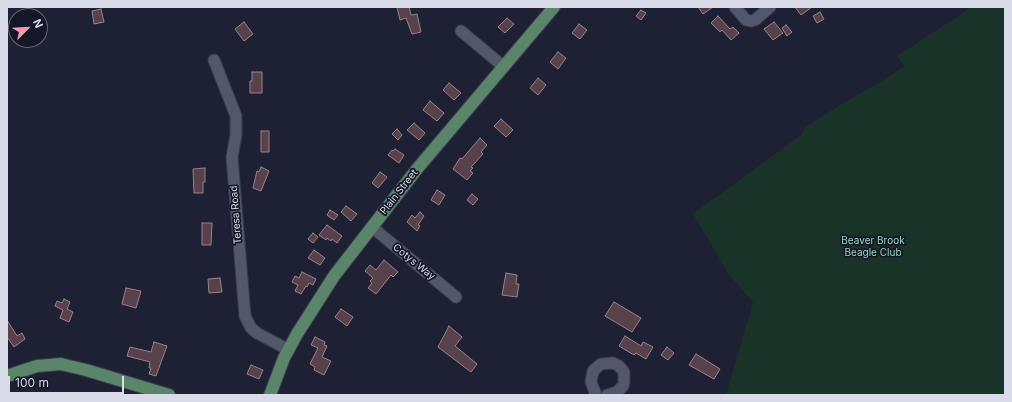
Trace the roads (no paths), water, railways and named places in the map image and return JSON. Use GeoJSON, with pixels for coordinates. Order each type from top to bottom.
{"type":"FeatureCollection","features":[{"type":"Feature","properties":{"kind":"main road","name":"Plain Street"},"geometry":{"type":"LineString","coordinates":[[270,395],[289,350],[325,289],[428,156],[554,7]]}},
{"type":"Feature","properties":{"kind":"main road"},"geometry":{"type":"LineString","coordinates":[[7,376],[30,367],[61,364],[168,395]]}},
{"type":"Feature","properties":{"kind":"street"},"geometry":{"type":"LineString","coordinates":[[735,7],[746,20],[751,21],[755,20],[770,7]]}},
{"type":"Feature","properties":{"kind":"street"},"geometry":{"type":"LineString","coordinates":[[461,31],[504,67]]}},
{"type":"Feature","properties":{"kind":"street","name":"Teresa Road"},"geometry":{"type":"LineString","coordinates":[[214,60],[236,116],[237,125],[232,158],[245,316],[251,328],[257,333],[289,350]]}},
{"type":"Feature","properties":{"kind":"street","name":"Cotys Way"},"geometry":{"type":"LineString","coordinates":[[372,227],[456,297]]}},
{"type":"Feature","properties":{"kind":"street"},"geometry":{"type":"LineString","coordinates":[[613,363],[619,366],[624,372],[623,386],[617,392],[606,395],[598,395],[591,382],[593,371],[601,364],[613,363]]}},
{"type":"Feature","properties":{"kind":"park label","name":"Beaver Brook Beagle Club"},"geometry":{"type":"Point","coordinates":[873,246]}}]}
